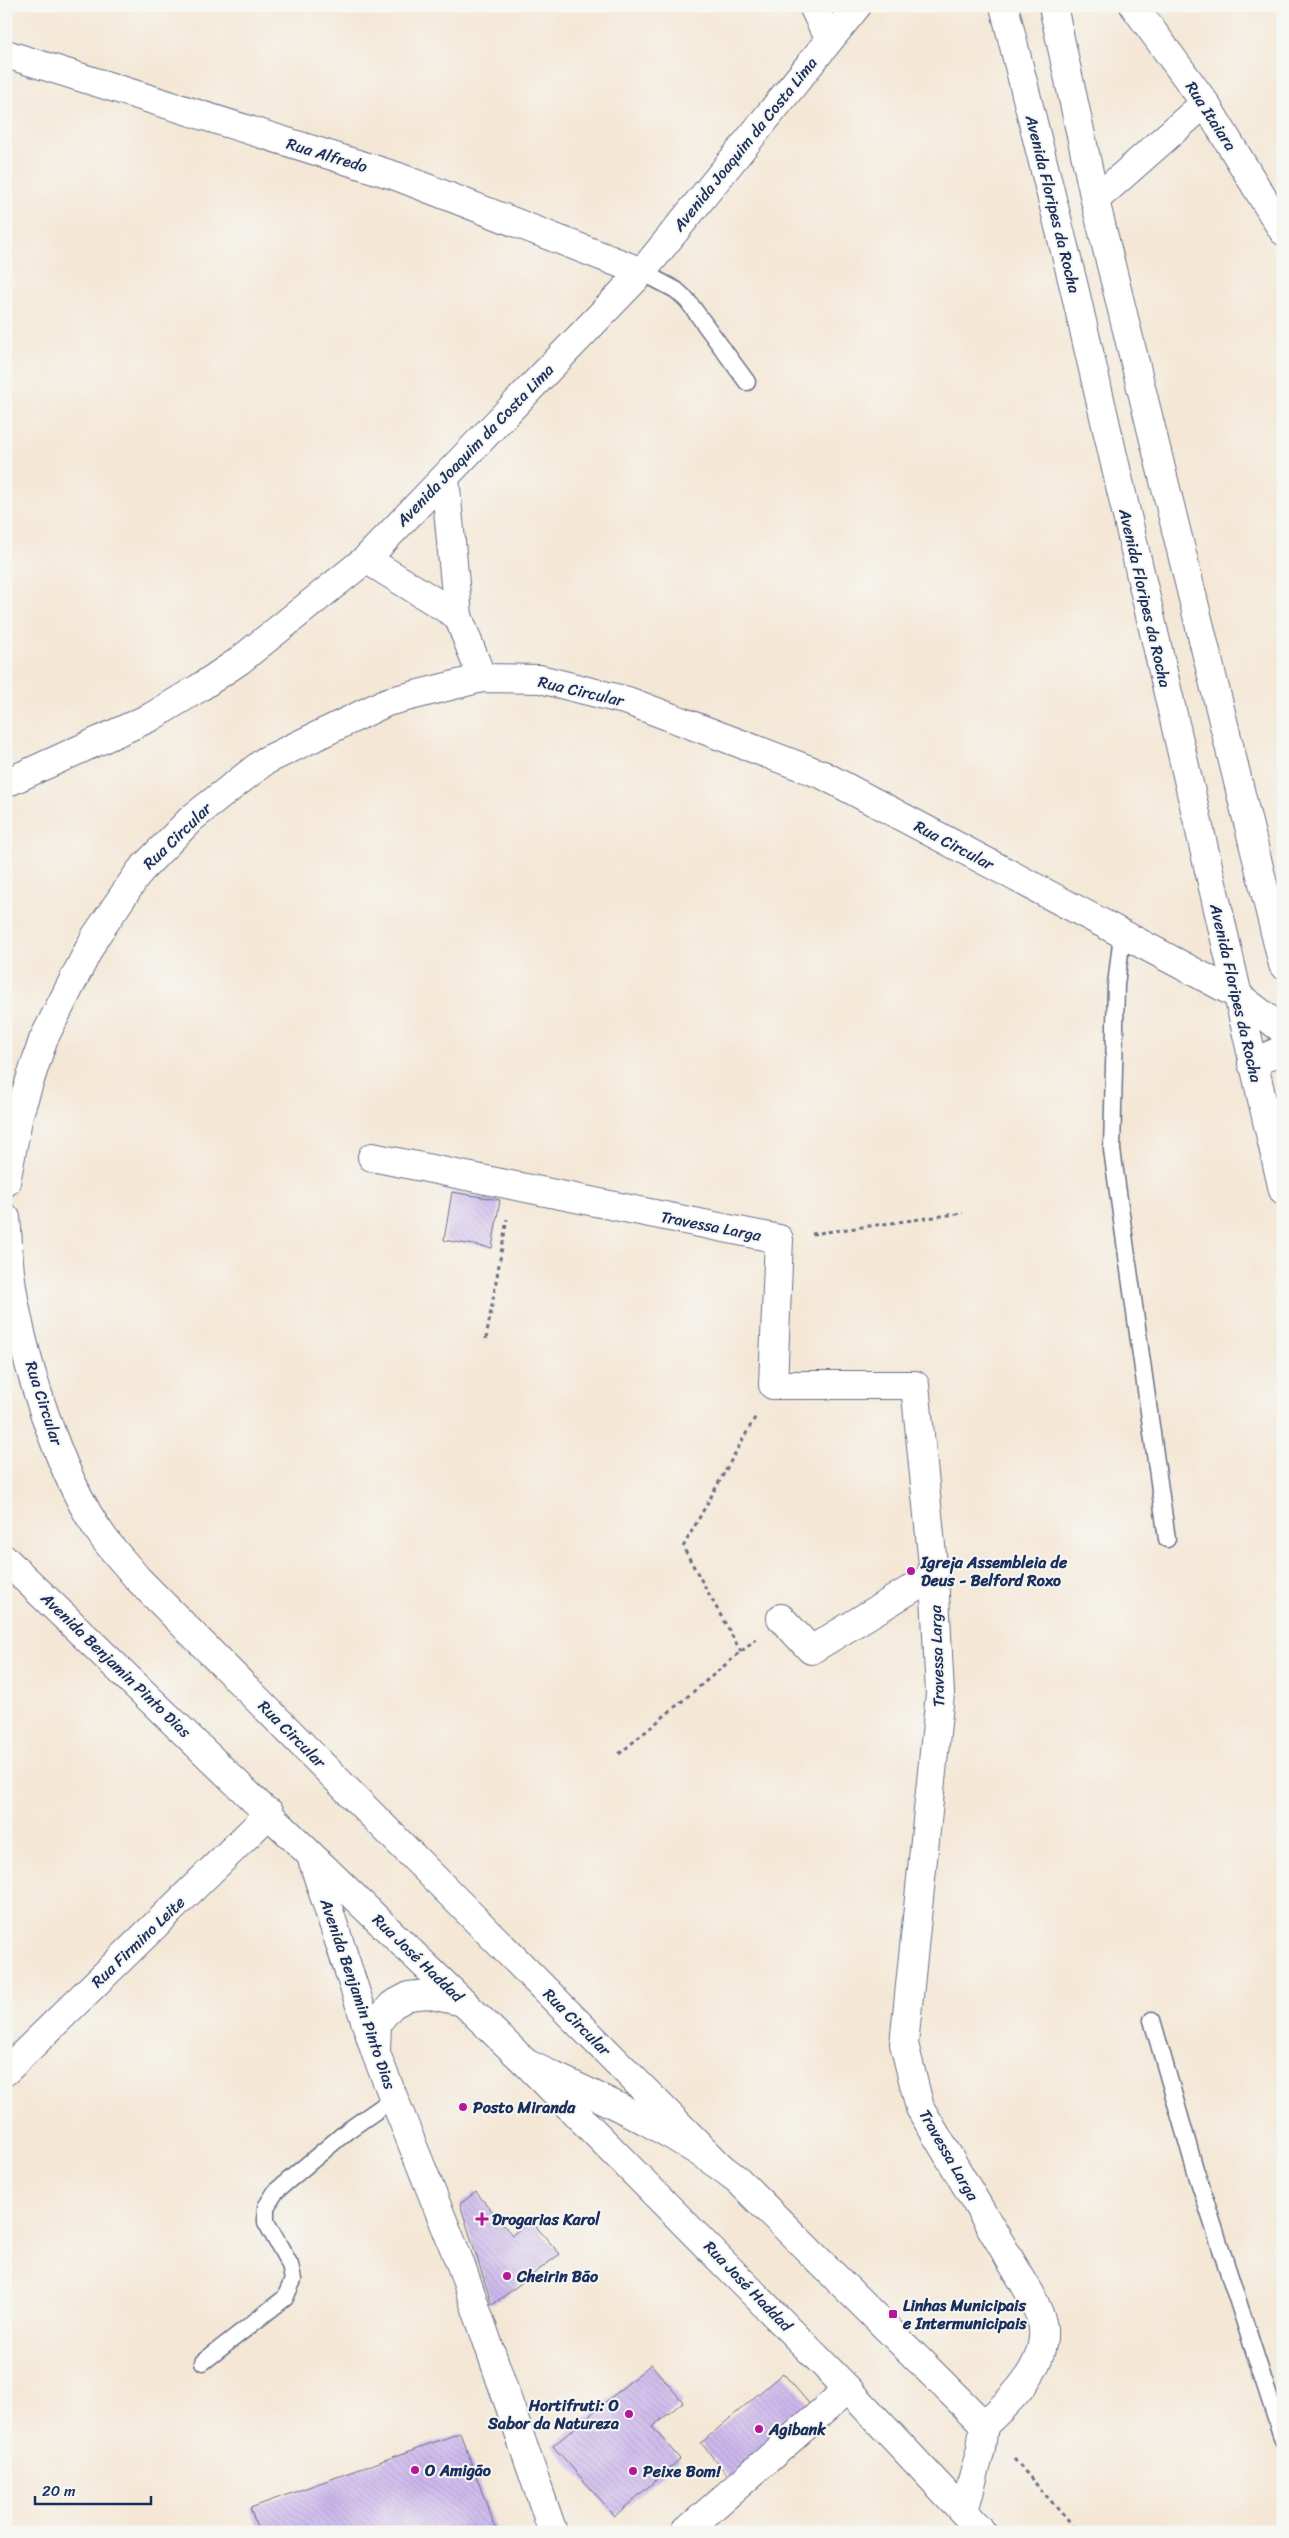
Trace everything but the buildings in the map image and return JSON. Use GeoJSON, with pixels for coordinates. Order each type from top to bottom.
{"type":"FeatureCollection","features":[{"type":"Feature","properties":{"kind":"street"},"geometry":{"type":"LineString","coordinates":[[813,6],[822,25],[831,37]]}},
{"type":"Feature","properties":{"kind":"street","name":"Avenida Joaquim da Costa Lima"},"geometry":{"type":"LineString","coordinates":[[6,783],[150,717],[200,688],[239,661],[366,558],[642,272],[857,6]]}},
{"type":"Feature","properties":{"kind":"street","name":"Avenida Floripes da Rocha"},"geometry":{"type":"LineString","coordinates":[[1004,6],[1074,287],[1252,1064],[1283,1190]]}},
{"type":"Feature","properties":{"kind":"street"},"geometry":{"type":"LineString","coordinates":[[1053,6],[1095,200],[1283,965]]}},
{"type":"Feature","properties":{"kind":"street","name":"Rua Itaiara"},"geometry":{"type":"LineString","coordinates":[[1134,6],[1205,103],[1283,231]]}},
{"type":"Feature","properties":{"kind":"street","name":"Rua Alfredo"},"geometry":{"type":"LineString","coordinates":[[6,54],[396,176],[642,272]]}},
{"type":"Feature","properties":{"kind":"street"},"geometry":{"type":"LineString","coordinates":[[1095,200],[1205,103]]}},
{"type":"Feature","properties":{"kind":"street"},"geometry":{"type":"LineString","coordinates":[[445,478],[458,616],[482,678]]}},
{"type":"Feature","properties":{"kind":"street"},"geometry":{"type":"LineString","coordinates":[[366,558],[458,616]]}},
{"type":"Feature","properties":{"kind":"street","name":"Rua Circular"},"geometry":{"type":"LineString","coordinates":[[6,1182],[19,1114],[42,1040],[95,937],[140,871],[192,818],[265,761],[387,702],[482,678],[540,680],[628,701],[823,775],[1236,994],[1283,1030]]}},
{"type":"Feature","properties":{"kind":"street"},"geometry":{"type":"LineString","coordinates":[[1252,1064],[1283,1049]]}},
{"type":"Feature","properties":{"kind":"street","name":"Travessa Larga"},"geometry":{"type":"LineString","coordinates":[[372,1157],[779,1239],[773,1385],[915,1384],[934,1575],[940,1694],[904,2044],[920,2108],[1031,2295],[1043,2327],[1041,2348],[1024,2383],[1010,2401],[984,2426]]}},
{"type":"Feature","properties":{"kind":"street","name":"Rua Circular"},"geometry":{"type":"LineString","coordinates":[[6,1218],[10,1273],[25,1347],[54,1439],[75,1488],[102,1536],[137,1578],[722,2167]]}},
{"type":"Feature","properties":{"kind":"street","name":"Avenida Benjamin Pinto Dias"},"geometry":{"type":"LineString","coordinates":[[6,1560],[309,1850],[376,2054],[462,2268],[554,2528]]}},
{"type":"Feature","properties":{"kind":"street"},"geometry":{"type":"LineString","coordinates":[[781,1618],[811,1650],[934,1575]]}},
{"type":"Feature","properties":{"kind":"street","name":"Rua Firmino Leite"},"geometry":{"type":"LineString","coordinates":[[6,2070],[270,1813]]}},
{"type":"Feature","properties":{"kind":"street","name":"Rua José Haddad"},"geometry":{"type":"LineString","coordinates":[[309,1850],[528,2064],[848,2389],[982,2532]]}},
{"type":"Feature","properties":{"kind":"street"},"geometry":{"type":"LineString","coordinates":[[376,2054],[377,2023],[392,2005],[410,1996],[427,1994],[464,2002]]}},
{"type":"Feature","properties":{"kind":"street","name":"Rua José Haddad"},"geometry":{"type":"LineString","coordinates":[[528,2064],[644,2119],[700,2151],[722,2167],[738,2180],[984,2426]]}},
{"type":"Feature","properties":{"kind":"street"},"geometry":{"type":"LineString","coordinates":[[685,2532],[848,2389]]}},
{"type":"Feature","properties":{"kind":"street"},"geometry":{"type":"LineString","coordinates":[[964,2511],[975,2474],[984,2426]]}},
{"type":"Feature","properties":{"kind":"lane"},"geometry":{"type":"LineString","coordinates":[[642,272],[676,290],[688,300],[746,382]]}},
{"type":"Feature","properties":{"kind":"lane"},"geometry":{"type":"LineString","coordinates":[[1122,935],[1116,985],[1112,1150],[1167,1539]]}},
{"type":"Feature","properties":{"kind":"lane"},"geometry":{"type":"LineString","coordinates":[[1152,2020],[1195,2169],[1283,2440]]}},
{"type":"Feature","properties":{"kind":"lane"},"geometry":{"type":"LineString","coordinates":[[203,2362],[285,2298],[292,2280],[290,2265],[266,2222],[266,2207],[276,2191],[347,2131],[393,2099]]}},
{"type":"Feature","properties":{"kind":"path"},"geometry":{"type":"LineString","coordinates":[[486,1339],[513,1186]]}},
{"type":"Feature","properties":{"kind":"path"},"geometry":{"type":"LineString","coordinates":[[779,1239],[963,1213]]}},
{"type":"Feature","properties":{"kind":"path"},"geometry":{"type":"LineString","coordinates":[[741,1652],[683,1547],[773,1385]]}},
{"type":"Feature","properties":{"kind":"path"},"geometry":{"type":"LineString","coordinates":[[620,1754],[781,1618]]}},
{"type":"Feature","properties":{"kind":"path"},"geometry":{"type":"LineString","coordinates":[[984,2426],[1078,2532]]}},
{"type":"Feature","properties":{"kind":"place","name":"Igreja Assembleia de Deus - Belford Roxo"},"geometry":{"type":"Point","coordinates":[911,1571]}},
{"type":"Feature","properties":{"kind":"place","name":"Posto Miranda"},"geometry":{"type":"Point","coordinates":[463,2107]}},
{"type":"Feature","properties":{"kind":"place","name":"Drogarias Karol"},"geometry":{"type":"Point","coordinates":[482,2219]}},
{"type":"Feature","properties":{"kind":"place","name":"Cheirin Bão"},"geometry":{"type":"Point","coordinates":[507,2276]}},
{"type":"Feature","properties":{"kind":"place","name":"Linhas Municipais e Intermunicipais"},"geometry":{"type":"Point","coordinates":[893,2314]}},
{"type":"Feature","properties":{"kind":"place","name":"Hortifruti: O Sabor da Natureza"},"geometry":{"type":"Point","coordinates":[629,2414]}},
{"type":"Feature","properties":{"kind":"place","name":"Agibank"},"geometry":{"type":"Point","coordinates":[759,2429]}},
{"type":"Feature","properties":{"kind":"place","name":"O Amigão"},"geometry":{"type":"Point","coordinates":[415,2470]}},
{"type":"Feature","properties":{"kind":"place","name":"Peixe Bom!"},"geometry":{"type":"Point","coordinates":[633,2471]}}]}
